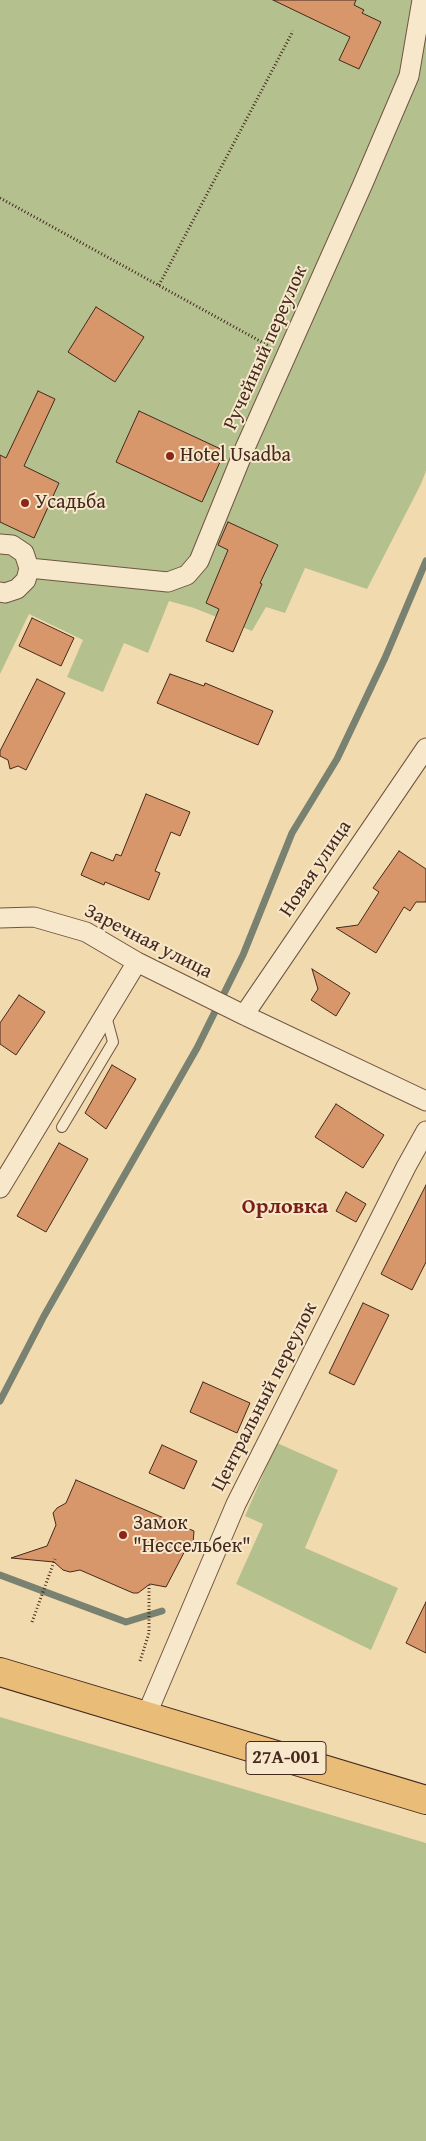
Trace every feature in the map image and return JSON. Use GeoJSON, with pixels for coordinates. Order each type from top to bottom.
{"type":"FeatureCollection","features":[{"type":"Feature","properties":{"kind":"main road","name":"27А-001"},"geometry":{"type":"LineString","coordinates":[[0,1672],[426,1800]]}},
{"type":"Feature","properties":{"kind":"street","name":"Ручейный переулок"},"geometry":{"type":"LineString","coordinates":[[29,568],[168,582],[186,575],[199,561],[409,76],[422,0]]}},
{"type":"Feature","properties":{"kind":"street"},"geometry":{"type":"LineString","coordinates":[[0,544],[12,545],[24,553],[29,568],[26,580],[17,589],[5,593],[0,592]]}},
{"type":"Feature","properties":{"kind":"street","name":"Новая улица"},"geometry":{"type":"LineString","coordinates":[[244,1015],[426,748]]}},
{"type":"Feature","properties":{"kind":"street","name":"Заречная улица"},"geometry":{"type":"LineString","coordinates":[[0,918],[34,916],[86,932],[137,962],[426,1101]]}},
{"type":"Feature","properties":{"kind":"street"},"geometry":{"type":"LineString","coordinates":[[0,1188],[137,962]]}},
{"type":"Feature","properties":{"kind":"street","name":"Центральный переулок"},"geometry":{"type":"LineString","coordinates":[[146,1716],[236,1504],[406,1166],[426,1131]]}},
{"type":"Feature","properties":{"kind":"lane"},"geometry":{"type":"LineString","coordinates":[[62,1127],[113,1042],[106,1016]]}},
{"type":"Feature","properties":{"kind":"path"},"geometry":{"type":"LineString","coordinates":[[159,285],[293,31]]}},
{"type":"Feature","properties":{"kind":"path"},"geometry":{"type":"LineString","coordinates":[[0,198],[287,355]]}},
{"type":"Feature","properties":{"kind":"path"},"geometry":{"type":"LineString","coordinates":[[32,1622],[55,1559]]}},
{"type":"Feature","properties":{"kind":"path"},"geometry":{"type":"LineString","coordinates":[[140,1661],[149,1633],[149,1585]]}},
{"type":"Feature","properties":{"kind":"green space","name":"Усадьба"},"geometry":{"type":"Polygon","coordinates":[[[0,0],[426,0],[426,471],[421,484],[367,589],[305,568],[285,613],[266,607],[252,631],[194,608],[169,601],[148,653],[124,643],[103,692],[67,677],[83,640],[29,614],[0,674],[0,0]]]}},
{"type":"Feature","properties":{"kind":"green space"},"geometry":{"type":"Polygon","coordinates":[[[277,1443],[338,1470],[305,1548],[398,1588],[371,1650],[236,1584],[263,1524],[245,1516],[277,1443]]]}},
{"type":"Feature","properties":{"kind":"green space"},"geometry":{"type":"Polygon","coordinates":[[[0,1717],[426,1843],[426,2141],[0,2141],[0,1717]]]}},
{"type":"Feature","properties":{"kind":"building"},"geometry":{"type":"Polygon","coordinates":[[[273,0],[356,0],[354,5],[364,10],[362,13],[381,22],[359,69],[339,60],[350,37],[273,0]]]}},
{"type":"Feature","properties":{"kind":"building"},"geometry":{"type":"Polygon","coordinates":[[[96,307],[144,337],[115,382],[68,352],[96,307]]]}},
{"type":"Feature","properties":{"kind":"building","name":"Усадьба"},"geometry":{"type":"Polygon","coordinates":[[[38,391],[55,399],[24,466],[59,483],[34,538],[0,522],[0,455],[6,458],[38,391]]]}},
{"type":"Feature","properties":{"kind":"building","name":"Hotel Usadba"},"geometry":{"type":"Polygon","coordinates":[[[139,411],[225,451],[202,502],[116,462],[139,411]]]}},
{"type":"Feature","properties":{"kind":"building"},"geometry":{"type":"Polygon","coordinates":[[[228,522],[278,545],[260,583],[262,584],[233,652],[206,641],[219,609],[206,603],[228,550],[218,545],[228,522]]]}},
{"type":"Feature","properties":{"kind":"building"},"geometry":{"type":"Polygon","coordinates":[[[32,618],[74,638],[61,666],[19,646],[32,618]]]}},
{"type":"Feature","properties":{"kind":"building"},"geometry":{"type":"Polygon","coordinates":[[[170,674],[204,686],[205,683],[273,711],[258,745],[157,703],[170,674]]]}},
{"type":"Feature","properties":{"kind":"building"},"geometry":{"type":"Polygon","coordinates":[[[37,679],[65,693],[26,770],[18,766],[10,769],[8,760],[0,756],[0,751],[37,679]]]}},
{"type":"Feature","properties":{"kind":"building"},"geometry":{"type":"Polygon","coordinates":[[[146,794],[190,812],[180,836],[171,832],[155,871],[160,873],[149,900],[105,882],[104,885],[81,875],[91,852],[113,861],[116,854],[121,856],[146,794]]]}},
{"type":"Feature","properties":{"kind":"building"},"geometry":{"type":"Polygon","coordinates":[[[399,851],[426,869],[426,902],[416,902],[410,911],[404,907],[376,953],[336,928],[358,925],[379,892],[373,888],[399,851]]]}},
{"type":"Feature","properties":{"kind":"building"},"geometry":{"type":"Polygon","coordinates":[[[312,969],[350,993],[336,1016],[311,1000],[318,989],[312,969]]]}},
{"type":"Feature","properties":{"kind":"building"},"geometry":{"type":"Polygon","coordinates":[[[19,995],[45,1012],[16,1055],[0,1044],[0,1023],[19,995]]]}},
{"type":"Feature","properties":{"kind":"building"},"geometry":{"type":"Polygon","coordinates":[[[112,1065],[136,1079],[106,1129],[85,1113],[112,1065]]]}},
{"type":"Feature","properties":{"kind":"building"},"geometry":{"type":"Polygon","coordinates":[[[336,1104],[384,1135],[363,1168],[315,1137],[336,1104]]]}},
{"type":"Feature","properties":{"kind":"building"},"geometry":{"type":"Polygon","coordinates":[[[59,1143],[88,1159],[46,1232],[17,1216],[59,1143]]]}},
{"type":"Feature","properties":{"kind":"building"},"geometry":{"type":"Polygon","coordinates":[[[426,1185],[426,1262],[412,1290],[381,1274],[426,1185]]]}},
{"type":"Feature","properties":{"kind":"building"},"geometry":{"type":"Polygon","coordinates":[[[346,1192],[366,1204],[356,1222],[336,1211],[346,1192]]]}},
{"type":"Feature","properties":{"kind":"building"},"geometry":{"type":"Polygon","coordinates":[[[363,1303],[389,1315],[354,1385],[329,1373],[363,1303]]]}},
{"type":"Feature","properties":{"kind":"building"},"geometry":{"type":"Polygon","coordinates":[[[203,1382],[250,1403],[237,1433],[190,1412],[203,1382]]]}},
{"type":"Feature","properties":{"kind":"building"},"geometry":{"type":"Polygon","coordinates":[[[162,1445],[197,1461],[184,1489],[149,1473],[162,1445]]]}},
{"type":"Feature","properties":{"kind":"building","name":"Замок \"Нессельбек\""},"geometry":{"type":"Polygon","coordinates":[[[76,1480],[194,1531],[193,1544],[188,1545],[166,1587],[150,1584],[138,1593],[133,1593],[80,1570],[70,1572],[63,1570],[54,1562],[11,1558],[47,1546],[56,1525],[53,1513],[57,1508],[66,1503],[76,1480]]]}},
{"type":"Feature","properties":{"kind":"building"},"geometry":{"type":"Polygon","coordinates":[[[426,1602],[426,1653],[406,1643],[426,1602]]]}},
{"type":"Feature","properties":{"kind":"waterway"},"geometry":{"type":"LineString","coordinates":[[0,1401],[44,1316],[197,1048],[243,955],[292,833],[337,759],[385,658],[426,561]]}},
{"type":"Feature","properties":{"kind":"waterway"},"geometry":{"type":"LineString","coordinates":[[0,1575],[126,1622],[162,1611]]}},
{"type":"Feature","properties":{"kind":"place","name":"Hotel Usadba"},"geometry":{"type":"Point","coordinates":[170,456]}},
{"type":"Feature","properties":{"kind":"place","name":"Усадьба"},"geometry":{"type":"Point","coordinates":[25,503]}},
{"type":"Feature","properties":{"kind":"place","name":"Замок \"Нессельбек\""},"geometry":{"type":"Point","coordinates":[123,1535]}},
{"type":"Feature","properties":{"kind":"district","name":"Орловка"},"geometry":{"type":"Point","coordinates":[285,1207]}}]}
